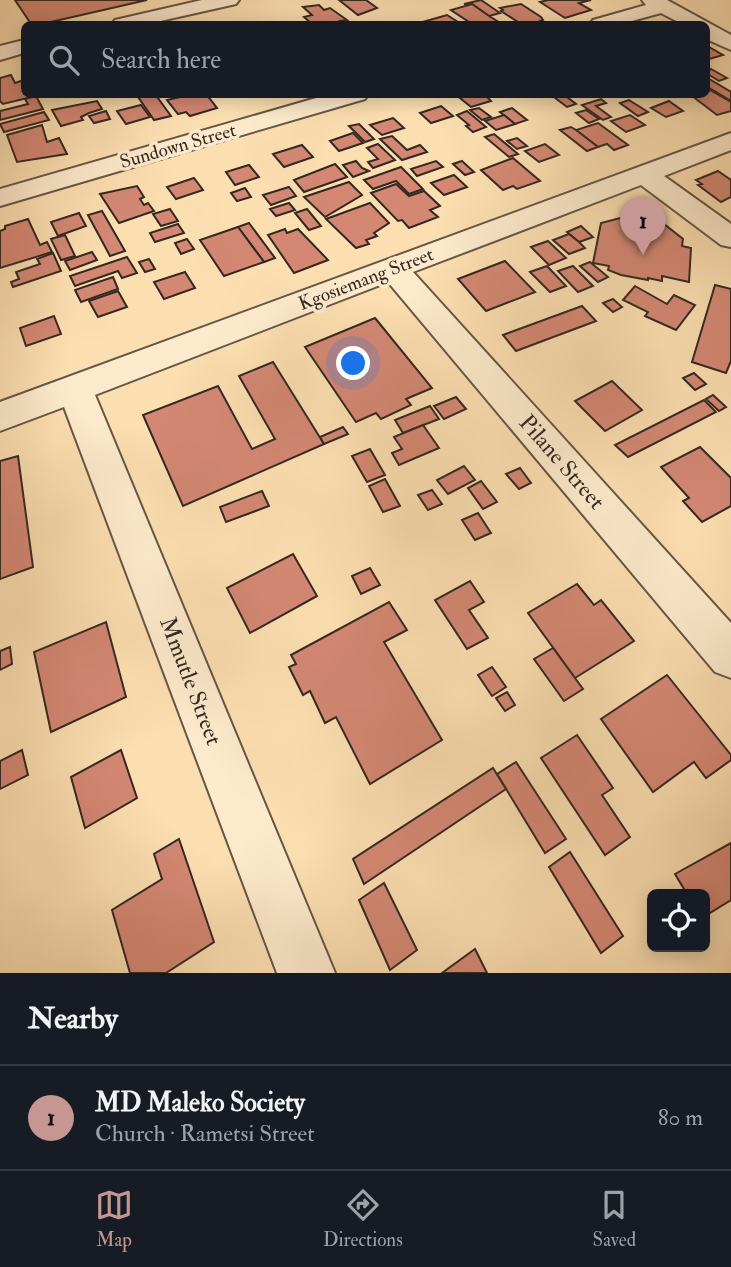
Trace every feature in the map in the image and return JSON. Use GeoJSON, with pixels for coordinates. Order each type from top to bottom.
{"type":"FeatureCollection","features":[{"type":"Feature","properties":{"kind":"street"},"geometry":{"type":"LineString","coordinates":[[135,21],[229,0]]}},
{"type":"Feature","properties":{"kind":"street"},"geometry":{"type":"LineString","coordinates":[[608,21],[657,3],[690,21]]}},
{"type":"Feature","properties":{"kind":"street"},"geometry":{"type":"LineString","coordinates":[[710,32],[731,44]]}},
{"type":"Feature","properties":{"kind":"street"},"geometry":{"type":"LineString","coordinates":[[0,53],[21,48]]}},
{"type":"Feature","properties":{"kind":"street","name":"Sundown Street"},"geometry":{"type":"LineString","coordinates":[[0,198],[343,98]]}},
{"type":"Feature","properties":{"kind":"street","name":"Kgosiemang Street"},"geometry":{"type":"LineString","coordinates":[[0,417],[731,141]]}},
{"type":"Feature","properties":{"kind":"street"},"geometry":{"type":"LineString","coordinates":[[644,174],[731,239]]}},
{"type":"Feature","properties":{"kind":"street","name":"Pilane Street"},"geometry":{"type":"LineString","coordinates":[[393,269],[731,656]]}},
{"type":"Feature","properties":{"kind":"street","name":"Mmutle Street"},"geometry":{"type":"LineString","coordinates":[[75,389],[306,973]]}},
{"type":"Feature","properties":{"kind":"building"},"geometry":{"type":"Polygon","coordinates":[[[15,0],[147,0],[55,21],[29,21],[15,0]]]}},
{"type":"Feature","properties":{"kind":"building"},"geometry":{"type":"Polygon","coordinates":[[[339,0],[366,0],[377,8],[358,15],[339,0]]]}},
{"type":"Feature","properties":{"kind":"building"},"geometry":{"type":"Polygon","coordinates":[[[481,0],[500,13],[489,16],[472,4],[464,4],[481,0]]]}},
{"type":"Feature","properties":{"kind":"building"},"geometry":{"type":"Polygon","coordinates":[[[591,0],[579,3],[591,10],[565,18],[540,2],[591,0]]]}},
{"type":"Feature","properties":{"kind":"building"},"geometry":{"type":"Polygon","coordinates":[[[472,4],[497,21],[468,21],[451,10],[472,4]]]}},
{"type":"Feature","properties":{"kind":"building"},"geometry":{"type":"Polygon","coordinates":[[[521,4],[543,20],[516,21],[500,8],[521,4]]]}},
{"type":"Feature","properties":{"kind":"building"},"geometry":{"type":"Polygon","coordinates":[[[319,5],[324,10],[330,8],[347,20],[309,21],[304,17],[312,15],[303,7],[319,5]]]}},
{"type":"Feature","properties":{"kind":"building"},"geometry":{"type":"Polygon","coordinates":[[[447,15],[456,21],[426,21],[447,15]]]}},
{"type":"Feature","properties":{"kind":"building"},"geometry":{"type":"Polygon","coordinates":[[[710,48],[723,55],[710,59],[710,48]]]}},
{"type":"Feature","properties":{"kind":"building"},"geometry":{"type":"Polygon","coordinates":[[[710,70],[727,78],[719,81],[710,75],[710,70]]]}},
{"type":"Feature","properties":{"kind":"building"},"geometry":{"type":"Polygon","coordinates":[[[11,75],[15,83],[21,81],[21,98],[28,98],[3,104],[0,101],[0,78],[11,75]]]}},
{"type":"Feature","properties":{"kind":"building"},"geometry":{"type":"Polygon","coordinates":[[[710,79],[731,92],[731,101],[710,88],[710,79]]]}},
{"type":"Feature","properties":{"kind":"building"},"geometry":{"type":"Polygon","coordinates":[[[710,90],[731,102],[731,111],[717,115],[695,98],[710,98],[710,90]]]}},
{"type":"Feature","properties":{"kind":"building"},"geometry":{"type":"Polygon","coordinates":[[[37,98],[43,109],[0,120],[0,111],[28,104],[25,99],[37,98]]]}},
{"type":"Feature","properties":{"kind":"building"},"geometry":{"type":"Polygon","coordinates":[[[139,98],[158,98],[171,116],[154,120],[139,98]]]}},
{"type":"Feature","properties":{"kind":"building"},"geometry":{"type":"Polygon","coordinates":[[[209,98],[217,108],[190,116],[186,112],[178,114],[167,100],[209,98]]]}},
{"type":"Feature","properties":{"kind":"building"},"geometry":{"type":"Polygon","coordinates":[[[460,98],[488,98],[491,101],[471,107],[460,98]]]}},
{"type":"Feature","properties":{"kind":"building"},"geometry":{"type":"Polygon","coordinates":[[[555,98],[568,98],[576,104],[567,107],[555,98]]]}},
{"type":"Feature","properties":{"kind":"building"},"geometry":{"type":"Polygon","coordinates":[[[601,99],[606,103],[596,106],[611,117],[603,120],[582,105],[601,99]]]}},
{"type":"Feature","properties":{"kind":"building"},"geometry":{"type":"Polygon","coordinates":[[[629,100],[648,112],[638,116],[620,103],[629,100]]]}},
{"type":"Feature","properties":{"kind":"building"},"geometry":{"type":"Polygon","coordinates":[[[97,101],[102,109],[81,117],[83,120],[61,126],[52,110],[97,101]]]}},
{"type":"Feature","properties":{"kind":"building"},"geometry":{"type":"Polygon","coordinates":[[[669,101],[683,111],[666,117],[651,108],[669,101]]]}},
{"type":"Feature","properties":{"kind":"building"},"geometry":{"type":"Polygon","coordinates":[[[141,105],[150,117],[126,124],[117,111],[141,105]]]}},
{"type":"Feature","properties":{"kind":"building"},"geometry":{"type":"Polygon","coordinates":[[[441,106],[453,116],[431,123],[420,113],[441,106]]]}},
{"type":"Feature","properties":{"kind":"building"},"geometry":{"type":"Polygon","coordinates":[[[479,108],[491,117],[482,120],[470,110],[479,108]]]}},
{"type":"Feature","properties":{"kind":"building"},"geometry":{"type":"Polygon","coordinates":[[[512,108],[527,120],[515,124],[500,112],[512,108]]]}},
{"type":"Feature","properties":{"kind":"building"},"geometry":{"type":"Polygon","coordinates":[[[586,110],[599,119],[589,123],[576,113],[586,110]]]}},
{"type":"Feature","properties":{"kind":"building"},"geometry":{"type":"Polygon","coordinates":[[[106,111],[110,119],[94,123],[89,116],[106,111]]]}},
{"type":"Feature","properties":{"kind":"building"},"geometry":{"type":"Polygon","coordinates":[[[467,111],[486,127],[473,132],[457,115],[467,111]]]}},
{"type":"Feature","properties":{"kind":"building"},"geometry":{"type":"Polygon","coordinates":[[[44,112],[49,120],[4,132],[0,124],[44,112]]]}},
{"type":"Feature","properties":{"kind":"building"},"geometry":{"type":"Polygon","coordinates":[[[504,115],[515,124],[496,130],[485,121],[504,115]]]}},
{"type":"Feature","properties":{"kind":"building"},"geometry":{"type":"Polygon","coordinates":[[[630,115],[645,125],[626,132],[611,121],[630,115]]]}},
{"type":"Feature","properties":{"kind":"building"},"geometry":{"type":"Polygon","coordinates":[[[393,118],[404,128],[382,135],[370,125],[393,118]]]}},
{"type":"Feature","properties":{"kind":"building"},"geometry":{"type":"Polygon","coordinates":[[[598,123],[628,145],[614,150],[607,144],[598,147],[576,130],[598,123]]]}},
{"type":"Feature","properties":{"kind":"building"},"geometry":{"type":"Polygon","coordinates":[[[359,124],[374,139],[365,142],[349,126],[359,124]]]}},
{"type":"Feature","properties":{"kind":"building"},"geometry":{"type":"Polygon","coordinates":[[[42,125],[47,142],[59,138],[67,154],[17,162],[7,135],[42,125]]]}},
{"type":"Feature","properties":{"kind":"building"},"geometry":{"type":"Polygon","coordinates":[[[571,127],[598,147],[587,151],[560,130],[571,127]]]}},
{"type":"Feature","properties":{"kind":"building"},"geometry":{"type":"Polygon","coordinates":[[[353,133],[363,143],[339,151],[330,141],[353,133]]]}},
{"type":"Feature","properties":{"kind":"building"},"geometry":{"type":"Polygon","coordinates":[[[494,134],[518,154],[509,157],[485,137],[494,134]]]}},
{"type":"Feature","properties":{"kind":"building"},"geometry":{"type":"Polygon","coordinates":[[[392,136],[407,150],[420,145],[427,152],[402,160],[380,139],[392,136]]]}},
{"type":"Feature","properties":{"kind":"building"},"geometry":{"type":"Polygon","coordinates":[[[517,138],[527,146],[517,149],[507,141],[517,138]]]}},
{"type":"Feature","properties":{"kind":"building"},"geometry":{"type":"Polygon","coordinates":[[[378,144],[395,160],[373,168],[368,162],[378,159],[367,148],[378,144]]]}},
{"type":"Feature","properties":{"kind":"building"},"geometry":{"type":"Polygon","coordinates":[[[545,144],[559,155],[539,162],[525,151],[545,144]]]}},
{"type":"Feature","properties":{"kind":"building"},"geometry":{"type":"Polygon","coordinates":[[[302,145],[313,157],[284,167],[273,154],[302,145]]]}},
{"type":"Feature","properties":{"kind":"building"},"geometry":{"type":"Polygon","coordinates":[[[513,158],[540,181],[517,189],[513,186],[503,190],[481,170],[513,158]]]}},
{"type":"Feature","properties":{"kind":"building"},"geometry":{"type":"Polygon","coordinates":[[[356,161],[369,171],[353,177],[343,165],[356,161]]]}},
{"type":"Feature","properties":{"kind":"building"},"geometry":{"type":"Polygon","coordinates":[[[436,161],[443,167],[417,176],[411,169],[436,161]]]}},
{"type":"Feature","properties":{"kind":"building"},"geometry":{"type":"Polygon","coordinates":[[[462,161],[474,172],[465,175],[453,164],[462,161]]]}},
{"type":"Feature","properties":{"kind":"building"},"geometry":{"type":"Polygon","coordinates":[[[335,164],[347,177],[304,192],[294,180],[335,164]]]}},
{"type":"Feature","properties":{"kind":"building"},"geometry":{"type":"Polygon","coordinates":[[[249,165],[259,177],[235,185],[226,172],[249,165]]]}},
{"type":"Feature","properties":{"kind":"building"},"geometry":{"type":"Polygon","coordinates":[[[401,167],[423,189],[409,194],[396,181],[373,189],[364,180],[401,167]]]}},
{"type":"Feature","properties":{"kind":"building"},"geometry":{"type":"Polygon","coordinates":[[[718,171],[731,180],[731,197],[721,202],[698,185],[702,184],[696,180],[718,171]]]}},
{"type":"Feature","properties":{"kind":"building"},"geometry":{"type":"Polygon","coordinates":[[[454,175],[467,187],[444,195],[431,183],[454,175]]]}},
{"type":"Feature","properties":{"kind":"building"},"geometry":{"type":"Polygon","coordinates":[[[194,178],[203,190],[176,199],[167,187],[194,178]]]}},
{"type":"Feature","properties":{"kind":"building"},"geometry":{"type":"Polygon","coordinates":[[[349,182],[362,195],[325,217],[304,197],[349,182]]]}},
{"type":"Feature","properties":{"kind":"building"},"geometry":{"type":"Polygon","coordinates":[[[396,184],[409,196],[424,191],[440,206],[430,210],[438,217],[409,228],[402,220],[398,221],[371,193],[396,184]]]}},
{"type":"Feature","properties":{"kind":"building"},"geometry":{"type":"Polygon","coordinates":[[[137,186],[144,197],[140,199],[144,205],[148,203],[154,211],[119,223],[100,194],[137,186]]]}},
{"type":"Feature","properties":{"kind":"building"},"geometry":{"type":"Polygon","coordinates":[[[289,187],[296,196],[271,205],[263,195],[289,187]]]}},
{"type":"Feature","properties":{"kind":"building"},"geometry":{"type":"Polygon","coordinates":[[[245,188],[251,197],[237,201],[231,193],[245,188]]]}},
{"type":"Feature","properties":{"kind":"building"},"geometry":{"type":"Polygon","coordinates":[[[289,203],[295,210],[276,216],[270,209],[289,203]]]}},
{"type":"Feature","properties":{"kind":"building"},"geometry":{"type":"Polygon","coordinates":[[[370,203],[389,223],[374,233],[377,236],[366,240],[369,244],[356,248],[326,219],[370,203]]]}},
{"type":"Feature","properties":{"kind":"building"},"geometry":{"type":"Polygon","coordinates":[[[170,209],[178,221],[161,226],[153,214],[170,209]]]}},
{"type":"Feature","properties":{"kind":"building"},"geometry":{"type":"Polygon","coordinates":[[[307,209],[321,226],[309,230],[295,213],[307,209]]]}},
{"type":"Feature","properties":{"kind":"building"},"geometry":{"type":"Polygon","coordinates":[[[102,211],[125,251],[110,256],[88,215],[102,211]]]}},
{"type":"Feature","properties":{"kind":"building"},"geometry":{"type":"Polygon","coordinates":[[[79,213],[86,226],[58,236],[51,222],[79,213]]]}},
{"type":"Feature","properties":{"kind":"building"},"geometry":{"type":"Polygon","coordinates":[[[624,217],[664,224],[683,239],[682,246],[691,248],[689,282],[662,276],[662,281],[621,275],[608,270],[609,266],[593,263],[601,223],[624,217]]]}},
{"type":"Feature","properties":{"kind":"building"},"geometry":{"type":"Polygon","coordinates":[[[28,219],[40,245],[47,242],[52,252],[0,268],[0,231],[5,229],[5,226],[28,219]]]}},
{"type":"Feature","properties":{"kind":"building"},"geometry":{"type":"Polygon","coordinates":[[[249,223],[275,258],[264,262],[238,227],[249,223]]]}},
{"type":"Feature","properties":{"kind":"building"},"geometry":{"type":"Polygon","coordinates":[[[178,224],[184,233],[155,242],[150,233],[178,224]]]}},
{"type":"Feature","properties":{"kind":"building"},"geometry":{"type":"Polygon","coordinates":[[[581,226],[593,237],[579,242],[567,232],[581,226]]]}},
{"type":"Feature","properties":{"kind":"building"},"geometry":{"type":"Polygon","coordinates":[[[238,227],[264,262],[224,276],[200,240],[238,227]]]}},
{"type":"Feature","properties":{"kind":"building"},"geometry":{"type":"Polygon","coordinates":[[[285,229],[287,233],[298,229],[328,260],[294,273],[268,235],[285,229]]]}},
{"type":"Feature","properties":{"kind":"building"},"geometry":{"type":"Polygon","coordinates":[[[569,234],[585,248],[569,254],[553,240],[569,234]]]}},
{"type":"Feature","properties":{"kind":"building"},"geometry":{"type":"Polygon","coordinates":[[[65,235],[75,256],[61,260],[51,239],[65,235]]]}},
{"type":"Feature","properties":{"kind":"building"},"geometry":{"type":"Polygon","coordinates":[[[187,239],[194,249],[181,254],[175,243],[187,239]]]}},
{"type":"Feature","properties":{"kind":"building"},"geometry":{"type":"Polygon","coordinates":[[[548,241],[566,258],[549,265],[531,247],[548,241]]]}},
{"type":"Feature","properties":{"kind":"building"},"geometry":{"type":"Polygon","coordinates":[[[92,252],[97,260],[70,270],[65,261],[92,252]]]}},
{"type":"Feature","properties":{"kind":"building"},"geometry":{"type":"Polygon","coordinates":[[[53,253],[61,271],[13,287],[11,282],[19,279],[16,272],[40,264],[37,259],[53,253]]]}},
{"type":"Feature","properties":{"kind":"building"},"geometry":{"type":"Polygon","coordinates":[[[127,257],[137,273],[122,278],[118,271],[75,286],[70,276],[127,257]]]}},
{"type":"Feature","properties":{"kind":"building"},"geometry":{"type":"Polygon","coordinates":[[[149,259],[155,269],[145,272],[139,262],[149,259]]]}},
{"type":"Feature","properties":{"kind":"building"},"geometry":{"type":"Polygon","coordinates":[[[505,261],[535,292],[486,311],[458,279],[505,261]]]}},
{"type":"Feature","properties":{"kind":"building"},"geometry":{"type":"Polygon","coordinates":[[[590,262],[608,277],[598,282],[580,266],[590,262]]]}},
{"type":"Feature","properties":{"kind":"building"},"geometry":{"type":"Polygon","coordinates":[[[547,266],[566,286],[550,292],[530,272],[547,266]]]}},
{"type":"Feature","properties":{"kind":"building"},"geometry":{"type":"Polygon","coordinates":[[[573,266],[593,286],[578,292],[558,271],[573,266]]]}},
{"type":"Feature","properties":{"kind":"building"},"geometry":{"type":"Polygon","coordinates":[[[185,272],[195,288],[164,299],[154,282],[185,272]]]}},
{"type":"Feature","properties":{"kind":"building"},"geometry":{"type":"Polygon","coordinates":[[[113,277],[118,289],[81,302],[75,290],[113,277]]]}},
{"type":"Feature","properties":{"kind":"building"},"geometry":{"type":"Polygon","coordinates":[[[715,285],[731,289],[731,361],[726,373],[692,362],[715,285]]]}},
{"type":"Feature","properties":{"kind":"building"},"geometry":{"type":"Polygon","coordinates":[[[635,286],[667,304],[674,295],[695,305],[676,330],[645,316],[648,312],[623,300],[635,286]]]}},
{"type":"Feature","properties":{"kind":"building"},"geometry":{"type":"Polygon","coordinates":[[[118,291],[127,307],[98,317],[89,301],[118,291]]]}},
{"type":"Feature","properties":{"kind":"building"},"geometry":{"type":"Polygon","coordinates":[[[613,299],[622,307],[613,312],[603,303],[613,299]]]}},
{"type":"Feature","properties":{"kind":"building"},"geometry":{"type":"Polygon","coordinates":[[[582,306],[596,321],[516,351],[503,335],[582,306]]]}},
{"type":"Feature","properties":{"kind":"building"},"geometry":{"type":"Polygon","coordinates":[[[54,316],[61,334],[26,346],[20,328],[54,316]]]}},
{"type":"Feature","properties":{"kind":"building"},"geometry":{"type":"Polygon","coordinates":[[[375,318],[432,388],[406,399],[411,405],[381,419],[376,413],[356,422],[305,347],[375,318]]]}},
{"type":"Feature","properties":{"kind":"building"},"geometry":{"type":"Polygon","coordinates":[[[273,362],[324,444],[183,506],[143,415],[218,386],[252,449],[275,439],[239,376],[273,362]]]}},
{"type":"Feature","properties":{"kind":"building"},"geometry":{"type":"Polygon","coordinates":[[[694,373],[706,384],[695,390],[683,378],[694,373]]]}},
{"type":"Feature","properties":{"kind":"building"},"geometry":{"type":"Polygon","coordinates":[[[612,381],[642,410],[605,431],[575,401],[612,381]]]}},
{"type":"Feature","properties":{"kind":"building"},"geometry":{"type":"Polygon","coordinates":[[[713,395],[726,407],[719,411],[706,399],[713,395]]]}},
{"type":"Feature","properties":{"kind":"building"},"geometry":{"type":"Polygon","coordinates":[[[456,397],[466,409],[444,419],[434,406],[456,397]]]}},
{"type":"Feature","properties":{"kind":"building"},"geometry":{"type":"Polygon","coordinates":[[[704,400],[716,412],[628,457],[615,445],[704,400]]]}},
{"type":"Feature","properties":{"kind":"building"},"geometry":{"type":"Polygon","coordinates":[[[430,406],[439,419],[403,433],[395,420],[430,406]]]}},
{"type":"Feature","properties":{"kind":"building"},"geometry":{"type":"Polygon","coordinates":[[[423,425],[439,448],[399,465],[392,453],[402,449],[394,437],[423,425]]]}},
{"type":"Feature","properties":{"kind":"building"},"geometry":{"type":"Polygon","coordinates":[[[343,427],[348,434],[324,444],[320,437],[343,427]]]}},
{"type":"Feature","properties":{"kind":"building"},"geometry":{"type":"Polygon","coordinates":[[[700,447],[731,478],[731,506],[702,522],[683,501],[689,498],[661,467],[700,447]]]}},
{"type":"Feature","properties":{"kind":"building"},"geometry":{"type":"Polygon","coordinates":[[[370,449],[385,475],[367,482],[352,456],[370,449]]]}},
{"type":"Feature","properties":{"kind":"building"},"geometry":{"type":"Polygon","coordinates":[[[18,456],[33,567],[0,579],[0,461],[18,456]]]}},
{"type":"Feature","properties":{"kind":"building"},"geometry":{"type":"Polygon","coordinates":[[[464,466],[475,480],[448,494],[437,480],[464,466]]]}},
{"type":"Feature","properties":{"kind":"building"},"geometry":{"type":"Polygon","coordinates":[[[520,468],[531,483],[519,489],[506,474],[520,468]]]}},
{"type":"Feature","properties":{"kind":"building"},"geometry":{"type":"Polygon","coordinates":[[[385,479],[400,506],[383,512],[369,486],[385,479]]]}},
{"type":"Feature","properties":{"kind":"building"},"geometry":{"type":"Polygon","coordinates":[[[481,481],[497,502],[483,509],[468,488],[481,481]]]}},
{"type":"Feature","properties":{"kind":"building"},"geometry":{"type":"Polygon","coordinates":[[[432,490],[442,504],[428,510],[418,495],[432,490]]]}},
{"type":"Feature","properties":{"kind":"building"},"geometry":{"type":"Polygon","coordinates":[[[262,491],[269,506],[226,522],[220,507],[262,491]]]}},
{"type":"Feature","properties":{"kind":"building"},"geometry":{"type":"Polygon","coordinates":[[[478,513],[491,533],[475,540],[462,520],[478,513]]]}},
{"type":"Feature","properties":{"kind":"building"},"geometry":{"type":"Polygon","coordinates":[[[293,554],[317,596],[250,633],[227,588],[293,554]]]}},
{"type":"Feature","properties":{"kind":"building"},"geometry":{"type":"Polygon","coordinates":[[[370,568],[380,585],[361,594],[352,576],[370,568]]]}},
{"type":"Feature","properties":{"kind":"building"},"geometry":{"type":"Polygon","coordinates":[[[470,581],[484,602],[469,610],[488,638],[467,649],[435,600],[470,581]]]}},
{"type":"Feature","properties":{"kind":"building"},"geometry":{"type":"Polygon","coordinates":[[[577,584],[594,605],[601,600],[634,641],[575,678],[528,613],[577,584]]]}},
{"type":"Feature","properties":{"kind":"building"},"geometry":{"type":"Polygon","coordinates":[[[389,602],[407,630],[384,642],[442,740],[370,784],[336,717],[325,723],[310,691],[303,695],[289,667],[296,664],[291,655],[389,602]]]}},
{"type":"Feature","properties":{"kind":"building"},"geometry":{"type":"Polygon","coordinates":[[[106,622],[126,697],[51,732],[34,652],[106,622]]]}},
{"type":"Feature","properties":{"kind":"building"},"geometry":{"type":"Polygon","coordinates":[[[10,647],[12,664],[0,670],[0,651],[10,647]]]}},
{"type":"Feature","properties":{"kind":"building"},"geometry":{"type":"Polygon","coordinates":[[[553,648],[583,689],[564,701],[534,659],[553,648]]]}},
{"type":"Feature","properties":{"kind":"building"},"geometry":{"type":"Polygon","coordinates":[[[492,667],[506,687],[492,696],[478,675],[492,667]]]}},
{"type":"Feature","properties":{"kind":"building"},"geometry":{"type":"Polygon","coordinates":[[[667,675],[731,755],[731,760],[706,778],[694,762],[653,792],[601,719],[667,675]]]}},
{"type":"Feature","properties":{"kind":"building"},"geometry":{"type":"Polygon","coordinates":[[[507,692],[515,705],[505,711],[496,698],[507,692]]]}},
{"type":"Feature","properties":{"kind":"building"},"geometry":{"type":"Polygon","coordinates":[[[577,735],[613,788],[602,795],[630,837],[605,855],[541,758],[577,735]]]}},
{"type":"Feature","properties":{"kind":"building"},"geometry":{"type":"Polygon","coordinates":[[[22,750],[28,775],[0,789],[0,761],[22,750]]]}},
{"type":"Feature","properties":{"kind":"building"},"geometry":{"type":"Polygon","coordinates":[[[121,750],[137,798],[85,828],[71,777],[121,750]]]}},
{"type":"Feature","properties":{"kind":"building"},"geometry":{"type":"Polygon","coordinates":[[[516,762],[566,839],[545,853],[497,774],[516,762]]]}},
{"type":"Feature","properties":{"kind":"building"},"geometry":{"type":"Polygon","coordinates":[[[493,768],[506,789],[364,884],[353,859],[493,768]]]}},
{"type":"Feature","properties":{"kind":"building"},"geometry":{"type":"Polygon","coordinates":[[[179,839],[214,942],[166,973],[130,973],[112,910],[162,879],[154,854],[179,839]]]}},
{"type":"Feature","properties":{"kind":"building"},"geometry":{"type":"Polygon","coordinates":[[[731,843],[731,900],[710,913],[710,889],[684,889],[675,874],[731,843]]]}},
{"type":"Feature","properties":{"kind":"building"},"geometry":{"type":"Polygon","coordinates":[[[570,852],[623,936],[601,953],[549,867],[570,852]]]}},
{"type":"Feature","properties":{"kind":"building"},"geometry":{"type":"Polygon","coordinates":[[[384,883],[417,950],[390,970],[359,900],[384,883]]]}},
{"type":"Feature","properties":{"kind":"building"},"geometry":{"type":"Polygon","coordinates":[[[475,949],[487,973],[442,973],[475,949]]]}},
{"type":"Feature","properties":{"kind":"place","name":"MD Maleko Society"},"geometry":{"type":"Point","coordinates":[643,255]}}]}
